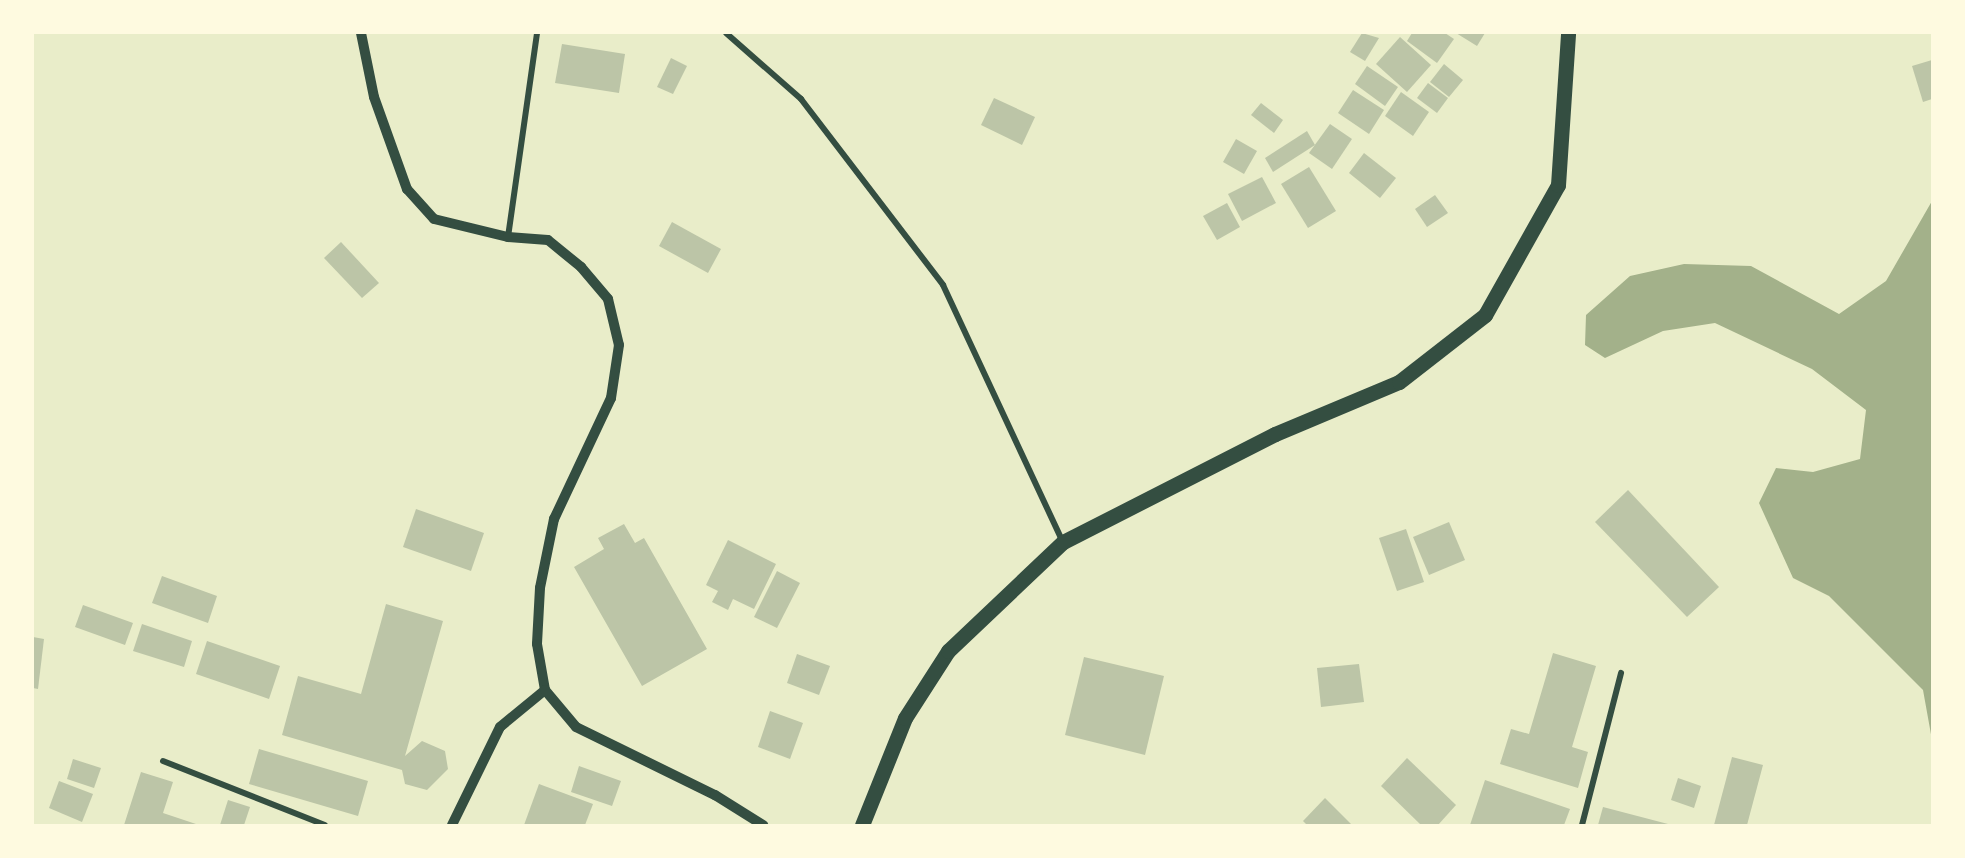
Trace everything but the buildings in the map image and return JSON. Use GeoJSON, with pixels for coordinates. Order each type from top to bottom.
{"type":"FeatureCollection","features":[{"type":"Feature","properties":{"kind":"main road"},"geometry":{"type":"LineString","coordinates":[[862,825],[905,718],[948,651],[1063,542],[1275,434],[1399,382],[1485,315],[1558,185],[1568,33]]}},
{"type":"Feature","properties":{"kind":"street"},"geometry":{"type":"LineString","coordinates":[[361,33],[374,97],[407,189],[434,219],[508,237],[548,240],[581,267],[608,299],[619,345],[611,398],[554,519],[539,610],[537,644],[545,690],[576,727],[714,795],[763,825]]}},
{"type":"Feature","properties":{"kind":"street"},"geometry":{"type":"LineString","coordinates":[[508,237],[537,33]]}},
{"type":"Feature","properties":{"kind":"street"},"geometry":{"type":"LineString","coordinates":[[726,33],[801,99],[943,285],[1063,542]]}},
{"type":"Feature","properties":{"kind":"street"},"geometry":{"type":"LineString","coordinates":[[1582,825],[1621,674]]}},
{"type":"Feature","properties":{"kind":"street"},"geometry":{"type":"LineString","coordinates":[[452,825],[500,727],[545,690]]}},
{"type":"Feature","properties":{"kind":"street"},"geometry":{"type":"LineString","coordinates":[[163,761],[325,825]]}},
{"type":"Feature","properties":{"kind":"shaded area"},"geometry":{"type":"Polygon","coordinates":[[[1932,201],[1932,740],[1923,690],[1829,596],[1793,578],[1759,503],[1776,468],[1813,472],[1860,459],[1866,410],[1812,369],[1715,323],[1663,331],[1605,358],[1585,345],[1586,315],[1630,276],[1684,264],[1751,266],[1839,314],[1886,281],[1932,201]]]}}]}
